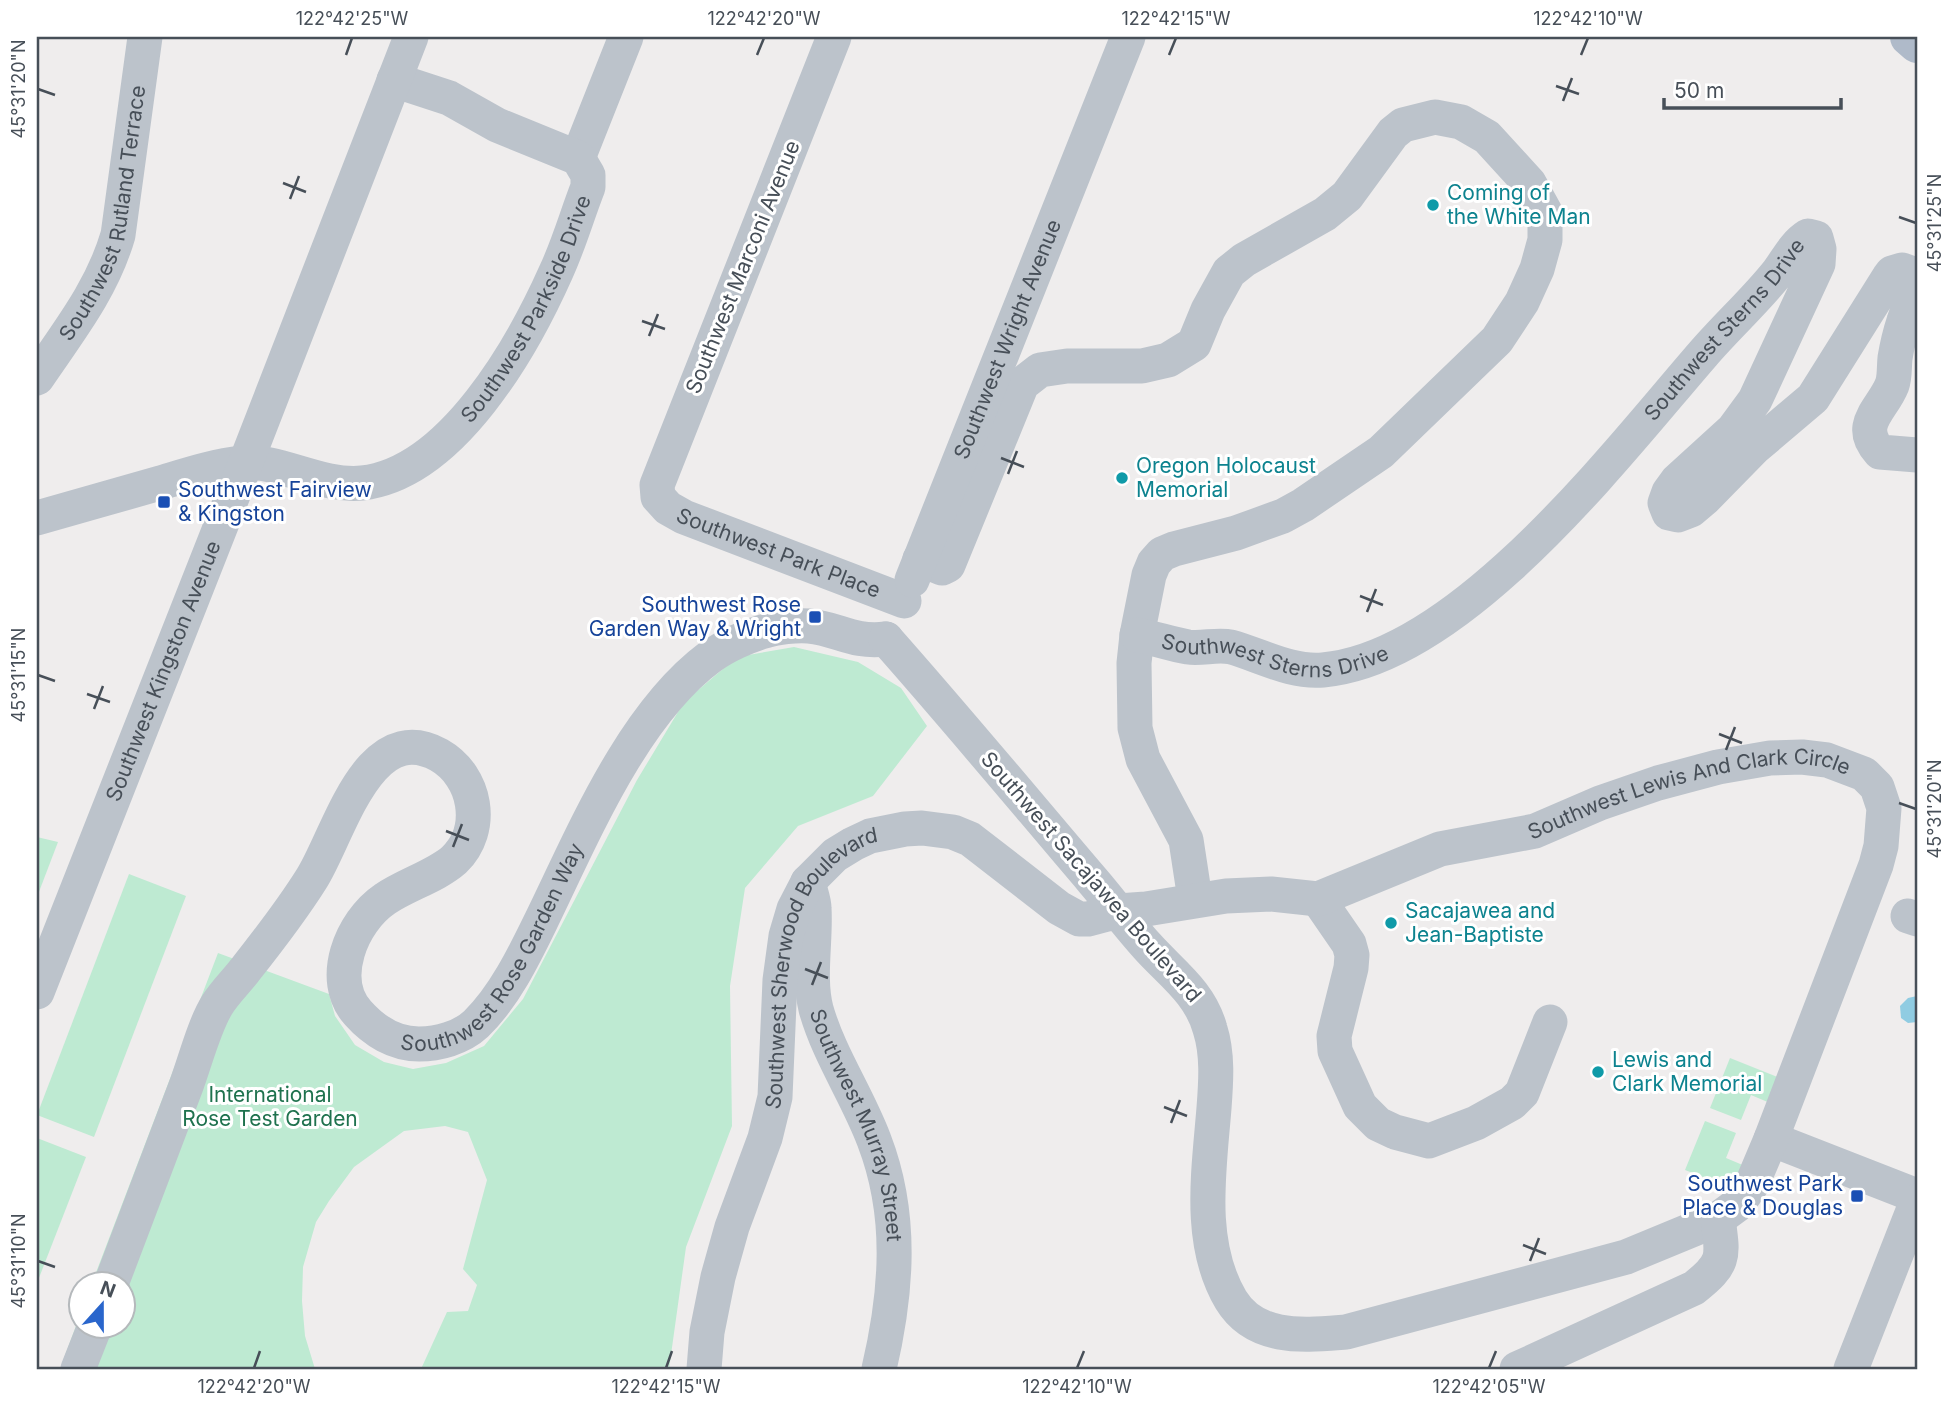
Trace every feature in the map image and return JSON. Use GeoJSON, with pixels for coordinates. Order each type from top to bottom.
{"type":"FeatureCollection","features":[{"type":"Feature","properties":{"kind":"main road"},"geometry":{"type":"LineString","coordinates":[[1909,37],[1917,44]]}},
{"type":"Feature","properties":{"kind":"street","name":"Southwest Rutland Terrace"},"geometry":{"type":"LineString","coordinates":[[37,378],[99,287],[111,260],[118,235],[145,37]]}},
{"type":"Feature","properties":{"kind":"street","name":"Southwest Kingston Avenue"},"geometry":{"type":"LineString","coordinates":[[37,992],[247,462],[411,37]]}},
{"type":"Feature","properties":{"kind":"street"},"geometry":{"type":"LineString","coordinates":[[578,158],[626,37]]}},
{"type":"Feature","properties":{"kind":"street","name":"Southwest Marconi Avenue"},"geometry":{"type":"LineString","coordinates":[[658,498],[657,485],[834,37]]}},
{"type":"Feature","properties":{"kind":"street","name":"Southwest Wright Avenue"},"geometry":{"type":"LineString","coordinates":[[886,639],[892,633],[1128,37]]}},
{"type":"Feature","properties":{"kind":"street","name":"Southwest Parkside Drive"},"geometry":{"type":"LineString","coordinates":[[247,462],[326,482],[361,483],[395,474],[415,463],[447,439],[481,403],[509,360],[556,271],[588,187],[588,174],[578,158],[498,125],[449,98],[394,80]]}},
{"type":"Feature","properties":{"kind":"street"},"geometry":{"type":"LineString","coordinates":[[920,559],[942,568],[948,565],[1022,384],[1029,377],[1040,370],[1067,366],[1142,366],[1168,360],[1194,344],[1229,272],[1244,260],[1325,214],[1347,196],[1393,133],[1403,125],[1435,117],[1461,122],[1487,137],[1529,183],[1545,212],[1545,240],[1537,269],[1521,302],[1497,340],[1466,373],[1381,452],[1303,505],[1283,516],[1236,533],[1163,554],[1149,575],[1137,635]]}},
{"type":"Feature","properties":{"kind":"street","name":"Southwest Sterns Drive"},"geometry":{"type":"LineString","coordinates":[[1195,899],[1186,840],[1143,759],[1135,728],[1134,663],[1137,635],[1189,647],[1228,646],[1283,665],[1319,671],[1346,667],[1406,642],[1452,614],[1513,562],[1583,496],[1718,336],[1778,271],[1797,243],[1808,236],[1816,238],[1819,249],[1818,264],[1755,400],[1733,430],[1677,481],[1665,503],[1670,513],[1678,515],[1691,510],[1754,448],[1813,398],[1889,277],[1902,270],[1913,274],[1916,285],[1899,341],[1893,382],[1871,419],[1871,443],[1880,452],[1917,455]]}},
{"type":"Feature","properties":{"kind":"street"},"geometry":{"type":"LineString","coordinates":[[37,518],[213,468],[247,462]]}},
{"type":"Feature","properties":{"kind":"street","name":"Southwest Park Place"},"geometry":{"type":"LineString","coordinates":[[658,498],[668,508],[684,517],[904,601]]}},
{"type":"Feature","properties":{"kind":"street","name":"Southwest Rose Garden Way"},"geometry":{"type":"LineString","coordinates":[[116,1270],[216,1006],[313,877],[350,802],[378,759],[395,749],[415,746],[434,752],[452,763],[464,780],[473,797],[474,811],[468,840],[453,861],[382,900],[361,925],[350,946],[344,967],[345,988],[354,1009],[371,1027],[398,1042],[422,1044],[454,1038],[474,1026],[497,999],[532,940],[616,770],[667,698],[712,654],[768,629],[808,626],[865,642],[886,639]]}},
{"type":"Feature","properties":{"kind":"street","name":"Southwest Sacajawea Boulevard"},"geometry":{"type":"LineString","coordinates":[[886,639],[1147,946],[1192,992],[1207,1018],[1212,1033],[1216,1075],[1208,1182],[1210,1238],[1216,1266],[1231,1299],[1240,1311],[1268,1330],[1296,1336],[1346,1332],[1626,1257],[1718,1219]]}},
{"type":"Feature","properties":{"kind":"street","name":"Southwest Lewis And Clark Circle"},"geometry":{"type":"LineString","coordinates":[[1118,911],[1146,909],[1195,899],[1252,894],[1318,899],[1440,849],[1535,831],[1600,803],[1658,783],[1718,767],[1770,758],[1802,757],[1827,760],[1864,774],[1877,787],[1884,808],[1881,846],[1864,900],[1771,1139],[1746,1195],[1718,1219]]}},
{"type":"Feature","properties":{"kind":"street","name":"Southwest Sherwood Boulevard"},"geometry":{"type":"LineString","coordinates":[[704,1369],[707,1332],[718,1277],[732,1227],[765,1138],[775,1097],[780,980],[786,936],[794,909],[808,882],[835,855],[870,836],[905,829],[929,828],[953,832],[970,839],[1059,908],[1079,919],[1098,918],[1118,911]]}},
{"type":"Feature","properties":{"kind":"street","name":"Southwest Murray Street"},"geometry":{"type":"LineString","coordinates":[[808,882],[814,908],[815,1005],[822,1029],[874,1139],[885,1172],[892,1212],[895,1266],[889,1319],[879,1369]]}},
{"type":"Feature","properties":{"kind":"street"},"geometry":{"type":"LineString","coordinates":[[1318,899],[1349,944],[1352,955],[1352,968],[1334,1036],[1335,1051],[1360,1106],[1378,1124],[1395,1132],[1429,1140],[1476,1123],[1512,1103],[1522,1093],[1550,1022]]}},
{"type":"Feature","properties":{"kind":"street"},"geometry":{"type":"LineString","coordinates":[[1771,1139],[1917,1198],[1851,1369]]}},
{"type":"Feature","properties":{"kind":"street"},"geometry":{"type":"LineString","coordinates":[[1517,1369],[1694,1288],[1714,1271],[1720,1261],[1722,1252],[1718,1219]]}},
{"type":"Feature","properties":{"kind":"street"},"geometry":{"type":"LineString","coordinates":[[78,1369],[89,1340]]}},
{"type":"Feature","properties":{"kind":"green space","name":"International Rose Test Garden"},"geometry":{"type":"Polygon","coordinates":[[[794,647],[858,662],[901,688],[927,726],[873,796],[798,826],[745,888],[730,986],[732,1126],[686,1247],[669,1369],[421,1369],[447,1312],[468,1311],[477,1285],[463,1269],[487,1180],[468,1132],[445,1126],[404,1131],[354,1167],[316,1222],[303,1267],[302,1301],[305,1336],[315,1369],[60,1369],[71,1340],[136,1340],[136,1270],[97,1270],[218,953],[329,994],[335,1016],[355,1045],[384,1062],[413,1069],[446,1063],[484,1046],[523,999],[637,780],[684,702],[737,657],[794,647]]]}},
{"type":"Feature","properties":{"kind":"green space"},"geometry":{"type":"Polygon","coordinates":[[[37,837],[58,842],[37,897],[37,837]]]}},
{"type":"Feature","properties":{"kind":"green space"},"geometry":{"type":"Polygon","coordinates":[[[129,874],[186,896],[94,1137],[37,1115],[129,874]]]}},
{"type":"Feature","properties":{"kind":"green space"},"geometry":{"type":"Polygon","coordinates":[[[1730,1058],[1780,1078],[1770,1103],[1751,1095],[1741,1120],[1710,1108],[1730,1058]]]}},
{"type":"Feature","properties":{"kind":"green space"},"geometry":{"type":"Polygon","coordinates":[[[1705,1121],[1736,1133],[1726,1158],[1745,1166],[1736,1190],[1685,1170],[1705,1121]]]}},
{"type":"Feature","properties":{"kind":"green space"},"geometry":{"type":"Polygon","coordinates":[[[37,1138],[86,1157],[37,1283],[37,1138]]]}},
{"type":"Feature","properties":{"kind":"water"},"geometry":{"type":"Polygon","coordinates":[[[1917,996],[1917,1022],[1908,1023],[1901,1018],[1900,1006],[1908,998],[1917,996]]]}},
{"type":"Feature","properties":{"kind":"place","name":"Coming of the White Man"},"geometry":{"type":"Point","coordinates":[1433,205]}},
{"type":"Feature","properties":{"kind":"place","name":"Oregon Holocaust Memorial"},"geometry":{"type":"Point","coordinates":[1122,478]}},
{"type":"Feature","properties":{"kind":"place","name":"Southwest Fairview & Kingston"},"geometry":{"type":"Point","coordinates":[164,502]}},
{"type":"Feature","properties":{"kind":"place","name":"Southwest Rose Garden Way & Wright"},"geometry":{"type":"Point","coordinates":[815,617]}},
{"type":"Feature","properties":{"kind":"place","name":"Sacajawea and Jean-Baptiste"},"geometry":{"type":"Point","coordinates":[1391,923]}},
{"type":"Feature","properties":{"kind":"place","name":"Lewis and Clark Memorial"},"geometry":{"type":"Point","coordinates":[1598,1072]}},
{"type":"Feature","properties":{"kind":"place","name":"Southwest Park Place & Douglas"},"geometry":{"type":"Point","coordinates":[1857,1196]}}]}
